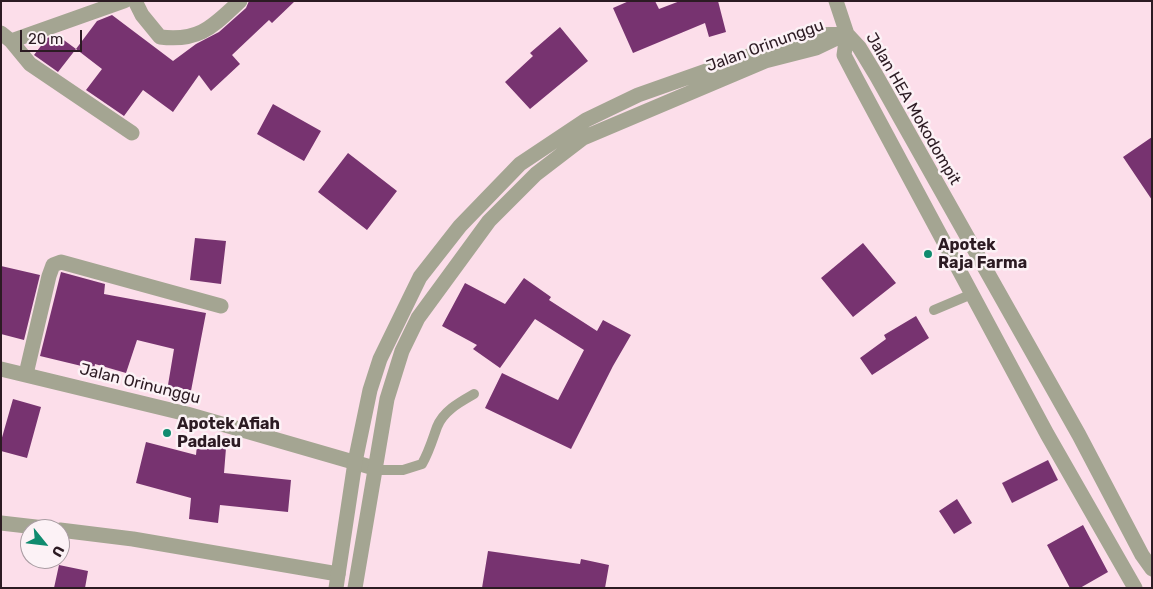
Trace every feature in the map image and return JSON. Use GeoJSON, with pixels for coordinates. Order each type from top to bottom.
{"type":"FeatureCollection","features":[{"type":"Feature","properties":{"kind":"street"},"geometry":{"type":"LineString","coordinates":[[124,1],[6,37],[30,64],[132,133]]}},
{"type":"Feature","properties":{"kind":"street"},"geometry":{"type":"LineString","coordinates":[[135,1],[142,15],[160,37],[175,39],[193,37],[219,21],[240,1]]}},
{"type":"Feature","properties":{"kind":"street"},"geometry":{"type":"LineString","coordinates":[[836,1],[847,34]]}},
{"type":"Feature","properties":{"kind":"street","name":"Jalan HEA Mokodompit"},"geometry":{"type":"LineString","coordinates":[[847,34],[844,55],[1047,434],[1135,588]]}},
{"type":"Feature","properties":{"kind":"street","name":"Jalan HEA Mokodompit"},"geometry":{"type":"LineString","coordinates":[[847,34],[859,47],[876,75],[1079,435],[1142,555],[1152,569]]}},
{"type":"Feature","properties":{"kind":"street","name":"Jalan Orinunggu"},"geometry":{"type":"LineString","coordinates":[[337,581],[355,462],[370,390],[380,359],[420,277],[460,226],[520,164],[586,120],[638,95],[788,42],[812,35],[847,34]]}},
{"type":"Feature","properties":{"kind":"street","name":"Jalan Orinunggu"},"geometry":{"type":"LineString","coordinates":[[355,588],[387,399],[402,351],[418,318],[489,221],[536,174],[583,138],[765,61],[816,48],[847,34]]}},
{"type":"Feature","properties":{"kind":"street"},"geometry":{"type":"LineString","coordinates":[[26,374],[49,276],[53,265],[61,262],[221,306]]}},
{"type":"Feature","properties":{"kind":"street","name":"Jalan Orinunggu"},"geometry":{"type":"LineString","coordinates":[[1,369],[187,414],[374,469]]}},
{"type":"Feature","properties":{"kind":"street"},"geometry":{"type":"LineString","coordinates":[[1,523],[20,525]]}},
{"type":"Feature","properties":{"kind":"street"},"geometry":{"type":"LineString","coordinates":[[70,531],[133,539],[337,581]]}},
{"type":"Feature","properties":{"kind":"lane"},"geometry":{"type":"LineString","coordinates":[[934,310],[972,294]]}},
{"type":"Feature","properties":{"kind":"lane"},"geometry":{"type":"LineString","coordinates":[[374,469],[402,470],[422,464],[430,450],[437,425],[447,412],[474,394]]}},
{"type":"Feature","properties":{"kind":"building"},"geometry":{"type":"Polygon","coordinates":[[[249,1],[295,1],[272,23],[269,20],[232,55],[240,64],[211,91],[199,75],[173,112],[143,90],[124,116],[86,90],[102,69],[76,49],[97,21],[112,15],[173,61],[196,44],[219,32],[246,8],[249,1]]]}},
{"type":"Feature","properties":{"kind":"building"},"geometry":{"type":"Polygon","coordinates":[[[629,1],[655,1],[659,9],[680,1],[718,1],[726,32],[709,37],[705,23],[633,53],[613,8],[629,1]]]}},
{"type":"Feature","properties":{"kind":"building"},"geometry":{"type":"Polygon","coordinates":[[[560,27],[588,61],[530,109],[505,82],[533,56],[530,53],[560,27]]]}},
{"type":"Feature","properties":{"kind":"building"},"geometry":{"type":"Polygon","coordinates":[[[57,35],[76,49],[58,72],[34,55],[47,38],[57,35]]]}},
{"type":"Feature","properties":{"kind":"building"},"geometry":{"type":"Polygon","coordinates":[[[273,104],[321,131],[304,161],[257,134],[273,104]]]}},
{"type":"Feature","properties":{"kind":"building"},"geometry":{"type":"Polygon","coordinates":[[[1152,137],[1152,200],[1123,157],[1152,137]]]}},
{"type":"Feature","properties":{"kind":"building"},"geometry":{"type":"Polygon","coordinates":[[[348,153],[397,191],[367,230],[318,192],[348,153]]]}},
{"type":"Feature","properties":{"kind":"building"},"geometry":{"type":"Polygon","coordinates":[[[195,238],[226,241],[221,284],[190,280],[195,238]]]}},
{"type":"Feature","properties":{"kind":"building"},"geometry":{"type":"Polygon","coordinates":[[[863,243],[896,283],[853,317],[821,278],[863,243]]]}},
{"type":"Feature","properties":{"kind":"building"},"geometry":{"type":"Polygon","coordinates":[[[1,266],[40,275],[24,340],[1,334],[1,266]]]}},
{"type":"Feature","properties":{"kind":"building"},"geometry":{"type":"Polygon","coordinates":[[[61,272],[105,284],[104,294],[206,313],[190,396],[167,391],[174,349],[137,340],[126,373],[95,364],[94,369],[40,356],[61,272]]]}},
{"type":"Feature","properties":{"kind":"building"},"geometry":{"type":"Polygon","coordinates":[[[524,278],[551,297],[549,300],[597,331],[603,320],[631,335],[571,449],[485,408],[502,373],[558,400],[584,350],[535,319],[500,368],[473,349],[477,345],[442,326],[465,283],[505,304],[524,278]]]}},
{"type":"Feature","properties":{"kind":"building"},"geometry":{"type":"Polygon","coordinates":[[[916,316],[929,338],[872,375],[860,358],[886,339],[884,335],[916,316]]]}},
{"type":"Feature","properties":{"kind":"building"},"geometry":{"type":"Polygon","coordinates":[[[13,399],[41,407],[27,458],[1,451],[1,441],[13,399]]]}},
{"type":"Feature","properties":{"kind":"building"},"geometry":{"type":"Polygon","coordinates":[[[146,442],[196,455],[197,445],[226,448],[224,473],[291,480],[288,512],[220,505],[218,523],[189,519],[191,498],[136,483],[146,442]]]}},
{"type":"Feature","properties":{"kind":"building"},"geometry":{"type":"Polygon","coordinates":[[[1048,460],[1058,480],[1012,503],[1002,483],[1048,460]]]}},
{"type":"Feature","properties":{"kind":"building"},"geometry":{"type":"Polygon","coordinates":[[[957,499],[972,523],[954,534],[939,511],[957,499]]]}},
{"type":"Feature","properties":{"kind":"building"},"geometry":{"type":"Polygon","coordinates":[[[1083,525],[1108,572],[1080,588],[1070,588],[1047,545],[1083,525]]]}},
{"type":"Feature","properties":{"kind":"building"},"geometry":{"type":"Polygon","coordinates":[[[488,551],[580,564],[581,559],[609,565],[605,588],[482,588],[488,551]]]}},
{"type":"Feature","properties":{"kind":"building"},"geometry":{"type":"Polygon","coordinates":[[[70,567],[88,571],[85,588],[54,588],[58,569],[70,569],[70,567]]]}},
{"type":"Feature","properties":{"kind":"place","name":"Apotek Raja Farma"},"geometry":{"type":"Point","coordinates":[928,254]}},
{"type":"Feature","properties":{"kind":"place","name":"Apotek Afiah Padaleu"},"geometry":{"type":"Point","coordinates":[167,433]}}]}
